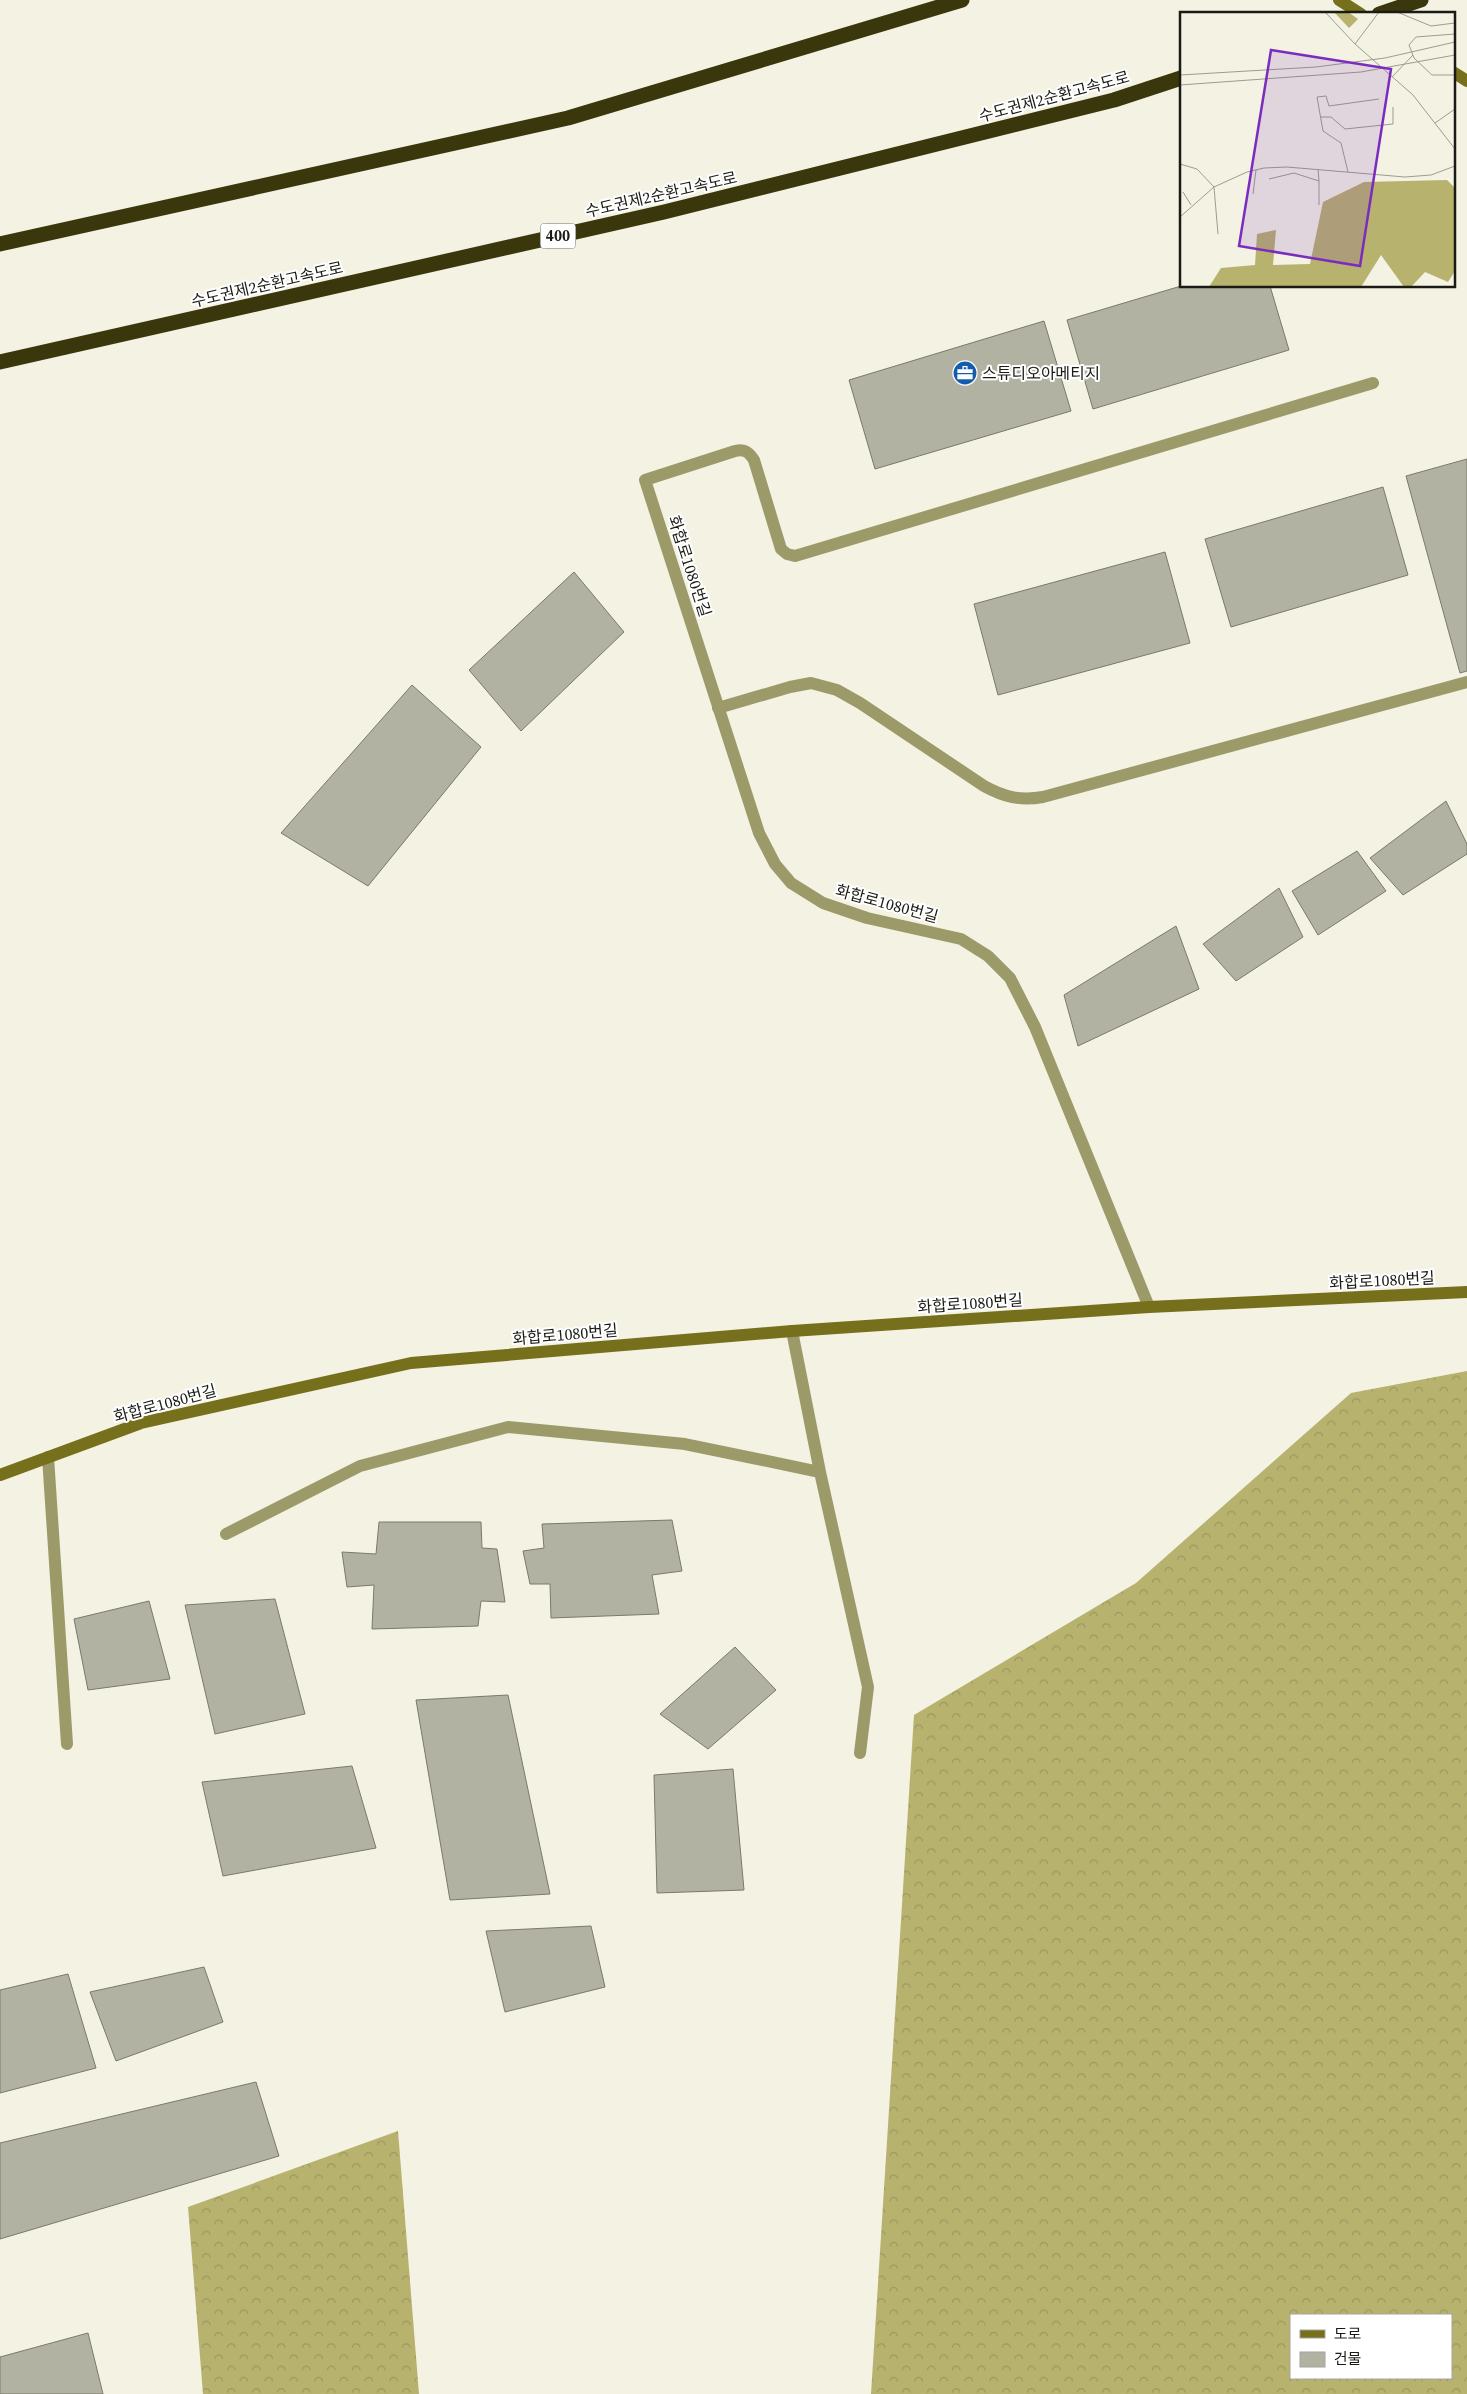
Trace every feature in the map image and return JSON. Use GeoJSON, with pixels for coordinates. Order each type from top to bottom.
{"type":"FeatureCollection","features":[{"type":"Feature","properties":{"kind":"highway"},"geometry":{"type":"LineString","coordinates":[[1384,12],[1421,0]]}},
{"type":"Feature","properties":{"kind":"highway"},"geometry":{"type":"LineString","coordinates":[[0,244],[568,118],[957,1]]}},
{"type":"Feature","properties":{"kind":"highway","name":"수도권제2순환고속도로"},"geometry":{"type":"LineString","coordinates":[[0,362],[664,212],[1114,100],[1180,78]]}},
{"type":"Feature","properties":{"kind":"street"},"geometry":{"type":"LineString","coordinates":[[1339,0],[1358,12]]}},
{"type":"Feature","properties":{"kind":"street"},"geometry":{"type":"LineString","coordinates":[[1454,73],[1467,81]]}},
{"type":"Feature","properties":{"kind":"street","name":"화합로1080번길"},"geometry":{"type":"LineString","coordinates":[[0,1475],[141,1423],[411,1363],[792,1331],[1148,1308],[1467,1292]]}},
{"type":"Feature","properties":{"kind":"lane","name":"화합로1080번길"},"geometry":{"type":"LineString","coordinates":[[1148,1308],[1035,1027],[1010,978],[988,956],[961,939],[867,918],[823,903],[791,883],[775,864],[759,834],[645,480],[734,451],[742,450],[749,452],[754,460],[781,549],[795,556],[1373,383]]}},
{"type":"Feature","properties":{"kind":"lane"},"geometry":{"type":"LineString","coordinates":[[718,708],[804,684],[837,690],[860,703],[984,786],[1004,796],[1026,800],[1467,682]]}},
{"type":"Feature","properties":{"kind":"lane"},"geometry":{"type":"LineString","coordinates":[[792,1331],[820,1472],[868,1687],[860,1753]]}},
{"type":"Feature","properties":{"kind":"lane"},"geometry":{"type":"LineString","coordinates":[[226,1534],[360,1466],[508,1427],[685,1444],[820,1472]]}},
{"type":"Feature","properties":{"kind":"lane"},"geometry":{"type":"LineString","coordinates":[[48,1457],[67,1744]]}},
{"type":"Feature","properties":{"kind":"green space"},"geometry":{"type":"Polygon","coordinates":[[[1467,1371],[1467,2394],[871,2394],[914,1715],[1136,1583],[1351,1393],[1467,1371]]]}},
{"type":"Feature","properties":{"kind":"green space"},"geometry":{"type":"Polygon","coordinates":[[[398,2131],[419,2394],[203,2394],[188,2207],[398,2131]]]}},
{"type":"Feature","properties":{"kind":"building"},"geometry":{"type":"Polygon","coordinates":[[[1180,286],[1180,288],[1271,288],[1289,350],[1093,409],[1067,320],[1180,286]]]}},
{"type":"Feature","properties":{"kind":"building"},"geometry":{"type":"Polygon","coordinates":[[[1044,321],[1071,411],[875,469],[849,380],[1044,321]]]}},
{"type":"Feature","properties":{"kind":"building"},"geometry":{"type":"Polygon","coordinates":[[[1467,459],[1467,671],[1460,673],[1406,476],[1467,459]]]}},
{"type":"Feature","properties":{"kind":"building"},"geometry":{"type":"Polygon","coordinates":[[[1383,487],[1408,575],[1231,627],[1205,539],[1383,487]]]}},
{"type":"Feature","properties":{"kind":"building"},"geometry":{"type":"Polygon","coordinates":[[[1165,552],[1190,643],[998,695],[974,604],[1165,552]]]}},
{"type":"Feature","properties":{"kind":"building"},"geometry":{"type":"Polygon","coordinates":[[[574,572],[624,632],[521,731],[469,670],[574,572]]]}},
{"type":"Feature","properties":{"kind":"building"},"geometry":{"type":"Polygon","coordinates":[[[412,685],[481,747],[368,886],[281,833],[412,685]]]}},
{"type":"Feature","properties":{"kind":"building"},"geometry":{"type":"Polygon","coordinates":[[[1446,801],[1467,844],[1467,854],[1403,895],[1370,858],[1446,801]]]}},
{"type":"Feature","properties":{"kind":"building"},"geometry":{"type":"Polygon","coordinates":[[[1357,851],[1386,891],[1318,935],[1292,891],[1357,851]]]}},
{"type":"Feature","properties":{"kind":"building"},"geometry":{"type":"Polygon","coordinates":[[[1279,888],[1303,937],[1236,981],[1203,944],[1279,888]]]}},
{"type":"Feature","properties":{"kind":"building"},"geometry":{"type":"Polygon","coordinates":[[[1176,926],[1199,989],[1078,1046],[1064,995],[1176,926]]]}},
{"type":"Feature","properties":{"kind":"building"},"geometry":{"type":"Polygon","coordinates":[[[672,1520],[682,1571],[652,1575],[659,1614],[551,1618],[550,1584],[530,1584],[523,1551],[544,1548],[542,1524],[672,1520]]]}},
{"type":"Feature","properties":{"kind":"building"},"geometry":{"type":"Polygon","coordinates":[[[379,1522],[481,1522],[482,1548],[497,1549],[505,1602],[481,1601],[478,1626],[372,1629],[374,1585],[347,1587],[342,1552],[376,1554],[379,1522]]]}},
{"type":"Feature","properties":{"kind":"building"},"geometry":{"type":"Polygon","coordinates":[[[275,1599],[305,1714],[215,1734],[185,1605],[275,1599]]]}},
{"type":"Feature","properties":{"kind":"building"},"geometry":{"type":"Polygon","coordinates":[[[149,1601],[170,1679],[88,1690],[74,1619],[149,1601]]]}},
{"type":"Feature","properties":{"kind":"building"},"geometry":{"type":"Polygon","coordinates":[[[735,1647],[776,1690],[708,1749],[660,1714],[735,1647]]]}},
{"type":"Feature","properties":{"kind":"building"},"geometry":{"type":"Polygon","coordinates":[[[508,1695],[550,1894],[450,1900],[416,1700],[508,1695]]]}},
{"type":"Feature","properties":{"kind":"building"},"geometry":{"type":"Polygon","coordinates":[[[352,1766],[376,1848],[223,1876],[202,1782],[352,1766]]]}},
{"type":"Feature","properties":{"kind":"building"},"geometry":{"type":"Polygon","coordinates":[[[733,1769],[744,1890],[657,1893],[654,1775],[733,1769]]]}},
{"type":"Feature","properties":{"kind":"building"},"geometry":{"type":"Polygon","coordinates":[[[591,1926],[605,1987],[505,2012],[486,1931],[591,1926]]]}},
{"type":"Feature","properties":{"kind":"building"},"geometry":{"type":"Polygon","coordinates":[[[204,1967],[223,2022],[116,2061],[90,1992],[204,1967]]]}},
{"type":"Feature","properties":{"kind":"building"},"geometry":{"type":"Polygon","coordinates":[[[68,1974],[96,2068],[0,2093],[0,1990],[68,1974]]]}},
{"type":"Feature","properties":{"kind":"building"},"geometry":{"type":"Polygon","coordinates":[[[256,2082],[279,2156],[0,2239],[0,2143],[256,2082]]]}},
{"type":"Feature","properties":{"kind":"building"},"geometry":{"type":"Polygon","coordinates":[[[88,2333],[103,2394],[0,2394],[0,2357],[88,2333]]]}},
{"type":"Feature","properties":{"kind":"place","name":"스튜디오아메티지"},"geometry":{"type":"Point","coordinates":[965,373]}}]}
